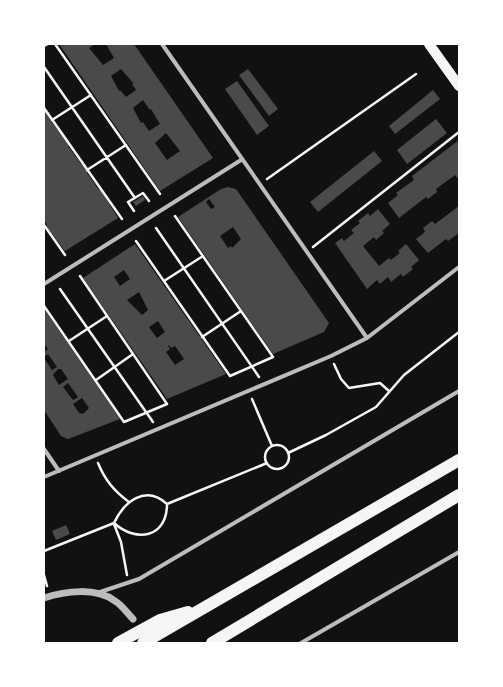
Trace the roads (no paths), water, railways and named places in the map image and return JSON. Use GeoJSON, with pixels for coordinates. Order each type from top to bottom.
{"type":"FeatureCollection","features":[{"type":"Feature","properties":{"kind":"highway"},"geometry":{"type":"LineString","coordinates":[[143,643],[459,460]]}},
{"type":"Feature","properties":{"kind":"highway"},"geometry":{"type":"LineString","coordinates":[[212,643],[459,495]]}},
{"type":"Feature","properties":{"kind":"highway"},"geometry":{"type":"LineString","coordinates":[[118,643],[160,620],[205,607]]}},
{"type":"Feature","properties":{"kind":"main road"},"geometry":{"type":"LineString","coordinates":[[429,44],[459,86]]}},
{"type":"Feature","properties":{"kind":"street"},"geometry":{"type":"LineString","coordinates":[[162,44],[258,185],[367,338]]}},
{"type":"Feature","properties":{"kind":"street"},"geometry":{"type":"LineString","coordinates":[[44,284],[241,160]]}},
{"type":"Feature","properties":{"kind":"street"},"geometry":{"type":"LineString","coordinates":[[44,477],[330,356],[367,338],[459,267]]}},
{"type":"Feature","properties":{"kind":"street"},"geometry":{"type":"LineString","coordinates":[[44,598],[70,593],[97,593],[129,581],[139,579],[459,391]]}},
{"type":"Feature","properties":{"kind":"street"},"geometry":{"type":"LineString","coordinates":[[44,449],[58,471]]}},
{"type":"Feature","properties":{"kind":"street"},"geometry":{"type":"LineString","coordinates":[[302,643],[459,552]]}},
{"type":"Feature","properties":{"kind":"street"},"geometry":{"type":"LineString","coordinates":[[97,593],[115,600],[133,619]]}}]}
